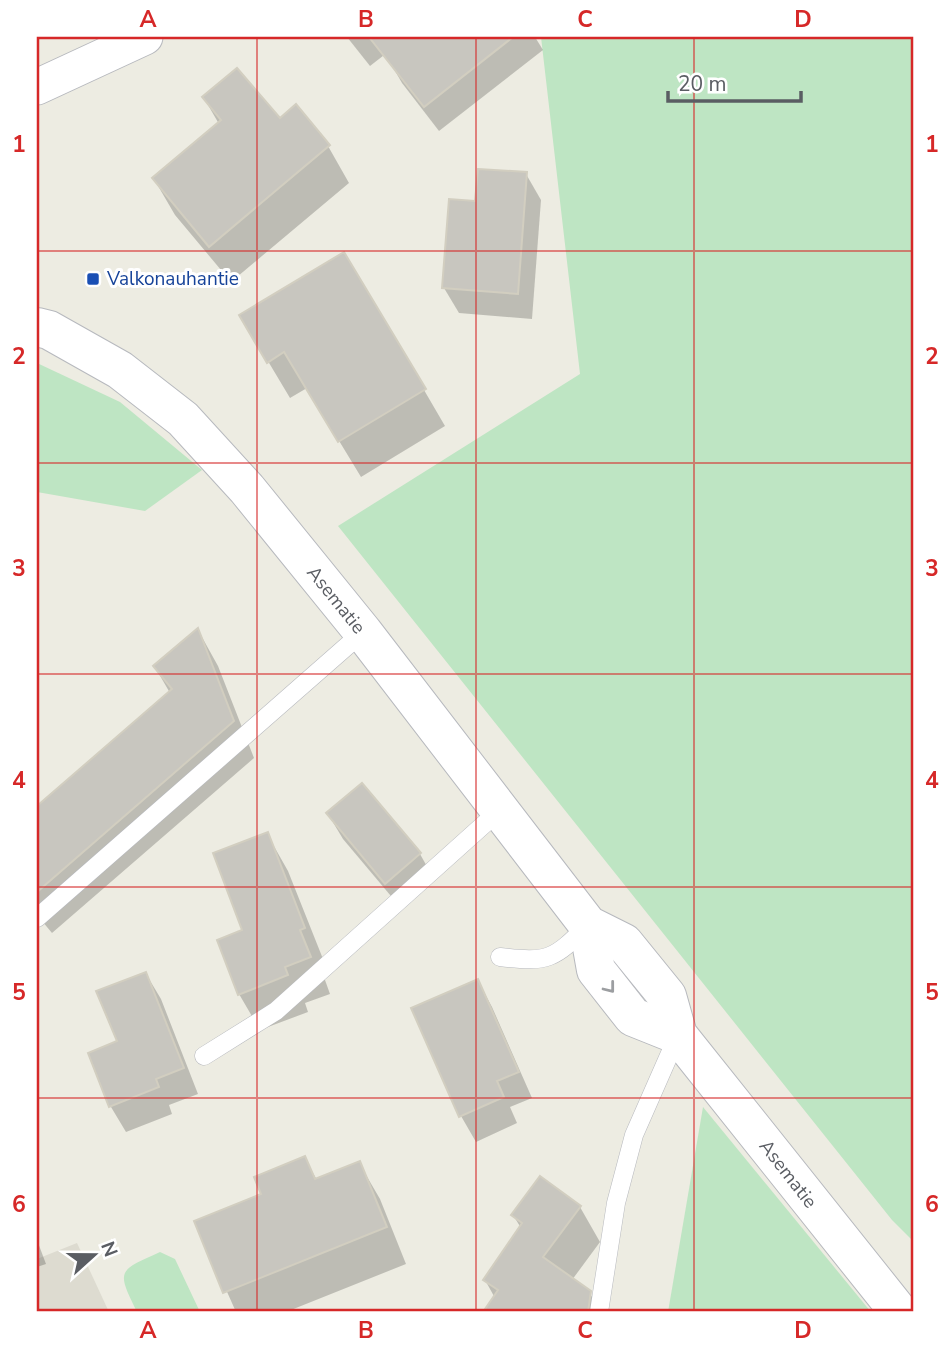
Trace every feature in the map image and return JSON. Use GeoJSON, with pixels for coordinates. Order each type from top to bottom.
{"type":"FeatureCollection","features":[{"type":"Feature","properties":{"kind":"street"},"geometry":{"type":"LineString","coordinates":[[37,87],[145,37]]}},
{"type":"Feature","properties":{"kind":"street","name":"Asematie"},"geometry":{"type":"LineString","coordinates":[[37,327],[48,330],[120,370],[183,419],[247,489],[363,632],[588,925],[596,970],[632,1017],[678,1035],[899,1312]]}},
{"type":"Feature","properties":{"kind":"lane"},"geometry":{"type":"LineString","coordinates":[[37,918],[363,632]]}},
{"type":"Feature","properties":{"kind":"lane"},"geometry":{"type":"LineString","coordinates":[[204,1056],[276,1010],[500,810]]}},
{"type":"Feature","properties":{"kind":"lane"},"geometry":{"type":"LineString","coordinates":[[500,957],[534,961],[559,953],[588,925]]}},
{"type":"Feature","properties":{"kind":"lane"},"geometry":{"type":"LineString","coordinates":[[599,1312],[616,1203],[634,1135],[678,1035]]}},
{"type":"Feature","properties":{"kind":"shaded area"},"geometry":{"type":"Polygon","coordinates":[[[77,1243],[109,1312],[37,1312],[37,1259],[77,1243]]]}},
{"type":"Feature","properties":{"kind":"green space"},"geometry":{"type":"Polygon","coordinates":[[[541,37],[914,37],[914,1242],[892,1220],[338,526],[580,374],[541,37]]]}},
{"type":"Feature","properties":{"kind":"green space"},"geometry":{"type":"Polygon","coordinates":[[[37,363],[120,402],[202,470],[145,511],[37,492],[37,363]]]}},
{"type":"Feature","properties":{"kind":"green space"},"geometry":{"type":"Polygon","coordinates":[[[703,1107],[871,1312],[668,1312],[703,1107]]]}},
{"type":"Feature","properties":{"kind":"green space"},"geometry":{"type":"Polygon","coordinates":[[[160,1252],[175,1259],[200,1312],[137,1312],[126,1288],[125,1273],[136,1263],[160,1252]]]}},
{"type":"Feature","properties":{"kind":"building"},"geometry":{"type":"Polygon","coordinates":[[[369,37],[513,37],[424,107],[369,37]]]}},
{"type":"Feature","properties":{"kind":"building"},"geometry":{"type":"Polygon","coordinates":[[[237,68],[280,118],[296,104],[330,145],[209,247],[152,178],[221,120],[202,97],[237,68]]]}},
{"type":"Feature","properties":{"kind":"building"},"geometry":{"type":"Polygon","coordinates":[[[478,169],[527,172],[518,294],[442,288],[449,199],[475,201],[478,169]]]}},
{"type":"Feature","properties":{"kind":"building"},"geometry":{"type":"Polygon","coordinates":[[[344,252],[426,389],[338,442],[284,352],[267,363],[239,315],[344,252]]]}},
{"type":"Feature","properties":{"kind":"building"},"geometry":{"type":"Polygon","coordinates":[[[198,628],[234,721],[37,892],[37,806],[172,689],[153,666],[198,628]]]}},
{"type":"Feature","properties":{"kind":"building"},"geometry":{"type":"Polygon","coordinates":[[[362,783],[421,853],[385,884],[326,813],[362,783]]]}},
{"type":"Feature","properties":{"kind":"building"},"geometry":{"type":"Polygon","coordinates":[[[268,832],[305,928],[300,930],[311,957],[285,967],[288,975],[238,995],[217,940],[242,930],[213,853],[268,832]]]}},
{"type":"Feature","properties":{"kind":"building"},"geometry":{"type":"Polygon","coordinates":[[[146,972],[184,1068],[156,1079],[159,1087],[109,1107],[88,1053],[117,1041],[96,991],[146,972]]]}},
{"type":"Feature","properties":{"kind":"building"},"geometry":{"type":"Polygon","coordinates":[[[478,979],[519,1072],[497,1081],[504,1097],[459,1117],[411,1008],[478,979]]]}},
{"type":"Feature","properties":{"kind":"building"},"geometry":{"type":"Polygon","coordinates":[[[305,1156],[315,1179],[360,1161],[387,1227],[223,1293],[194,1221],[261,1194],[254,1177],[305,1156]]]}},
{"type":"Feature","properties":{"kind":"building"},"geometry":{"type":"Polygon","coordinates":[[[540,1176],[581,1206],[543,1257],[591,1291],[588,1312],[483,1312],[498,1290],[483,1280],[522,1223],[511,1215],[540,1176]]]}},
{"type":"Feature","properties":{"kind":"place","name":"Valkonauhantie"},"geometry":{"type":"Point","coordinates":[93,279]}}]}
